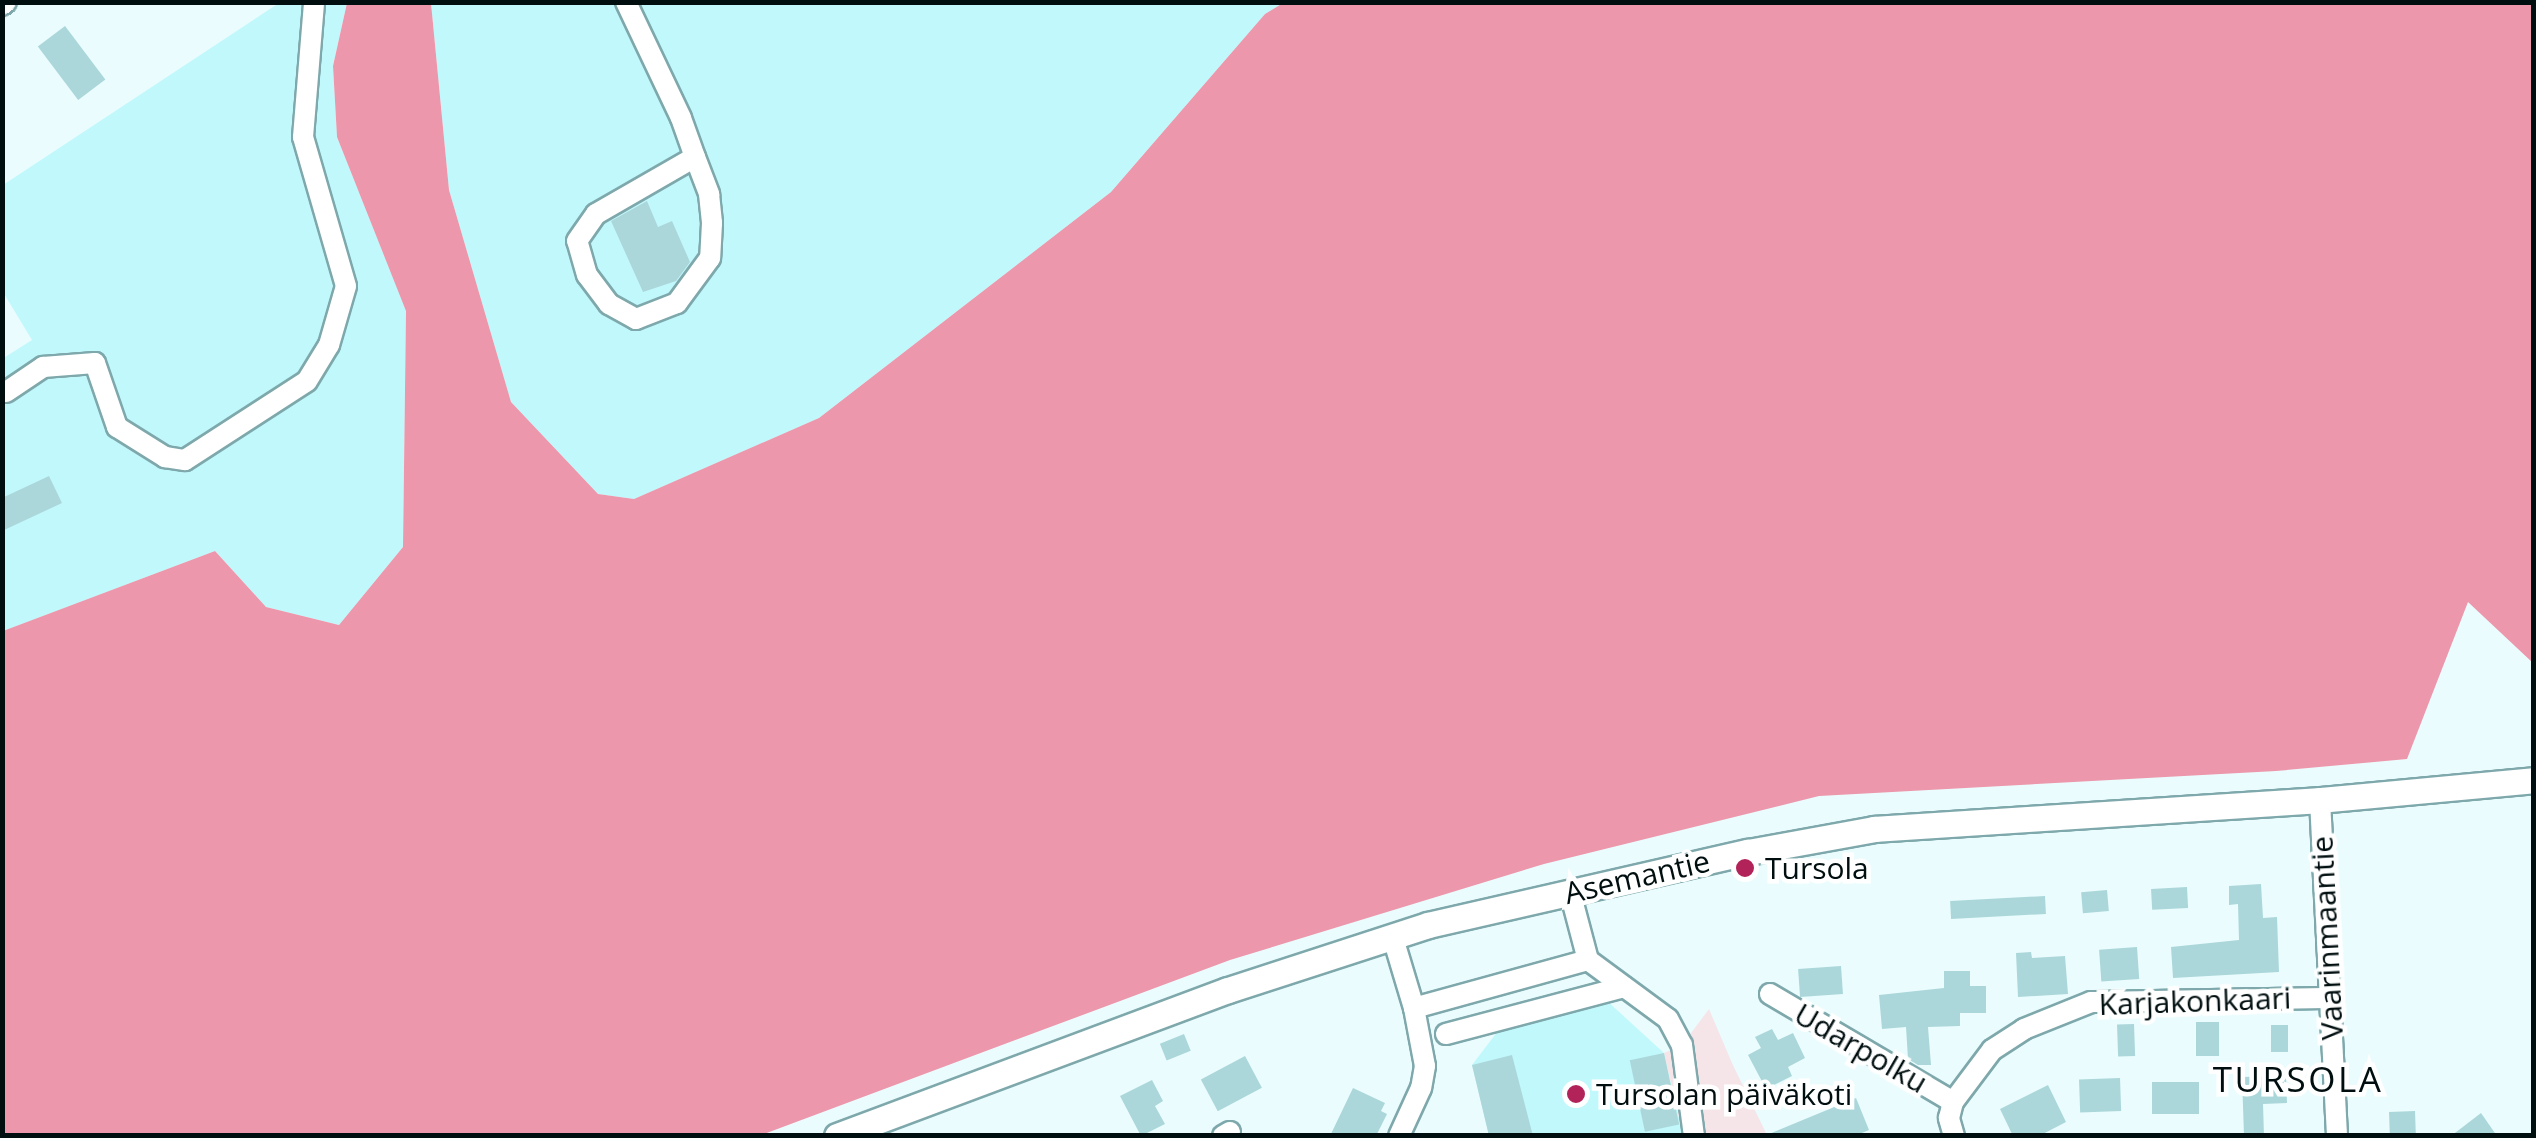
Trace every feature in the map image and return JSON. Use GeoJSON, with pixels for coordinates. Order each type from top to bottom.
{"type":"FeatureCollection","features":[{"type":"Feature","properties":{"kind":"main road","name":"Asemantie"},"geometry":{"type":"LineString","coordinates":[[836,1136],[1228,990],[1393,938],[1570,892],[1874,829],[2320,800],[2534,780]]}},
{"type":"Feature","properties":{"kind":"street"},"geometry":{"type":"LineString","coordinates":[[6,392],[43,368],[95,363],[117,427],[164,457],[185,460],[307,381],[329,345],[346,286],[303,137],[314,2]]}},
{"type":"Feature","properties":{"kind":"street"},"geometry":{"type":"LineString","coordinates":[[626,2],[695,157],[708,194],[710,258],[677,303],[636,319],[609,304],[587,275],[577,241],[596,214],[695,157]]}},
{"type":"Feature","properties":{"kind":"street","name":"Vaarinmaantie"},"geometry":{"type":"LineString","coordinates":[[2320,800],[2338,1136]]}},
{"type":"Feature","properties":{"kind":"street"},"geometry":{"type":"LineString","coordinates":[[1570,892],[1588,960],[1668,1019],[1682,1046],[1694,1136]]}},
{"type":"Feature","properties":{"kind":"street"},"geometry":{"type":"LineString","coordinates":[[1393,938],[1424,1006],[1425,1066],[1421,1088],[1398,1136]]}},
{"type":"Feature","properties":{"kind":"street"},"geometry":{"type":"LineString","coordinates":[[1424,1006],[1588,960]]}},
{"type":"Feature","properties":{"kind":"street"},"geometry":{"type":"LineString","coordinates":[[1446,1034],[1624,988]]}},
{"type":"Feature","properties":{"kind":"street","name":"Udarpolku"},"geometry":{"type":"LineString","coordinates":[[1770,994],[1953,1102]]}},
{"type":"Feature","properties":{"kind":"street","name":"Karjakonkaari"},"geometry":{"type":"LineString","coordinates":[[1953,1102],[1992,1050],[2024,1028],[2090,1002],[2330,998]]}},
{"type":"Feature","properties":{"kind":"street"},"geometry":{"type":"LineString","coordinates":[[1953,1102],[1949,1118],[1954,1136]]}},
{"type":"Feature","properties":{"kind":"shaded area"},"geometry":{"type":"Polygon","coordinates":[[[279,3],[347,3],[333,66],[337,137],[406,310],[403,547],[339,625],[266,607],[215,551],[3,631],[2,359],[32,340],[3,292],[3,185],[279,3]]]}},
{"type":"Feature","properties":{"kind":"shaded area"},"geometry":{"type":"Polygon","coordinates":[[[347,3],[431,3],[449,190],[511,402],[598,494],[634,499],[819,418],[1111,192],[1265,14],[1283,3],[2533,3],[2533,663],[2468,602],[2407,759],[2276,771],[1819,796],[1544,864],[1230,960],[761,1135],[3,1135],[3,631],[215,551],[266,607],[339,625],[403,547],[406,311],[337,137],[333,66],[347,3]]]}},
{"type":"Feature","properties":{"kind":"shaded area"},"geometry":{"type":"Polygon","coordinates":[[[431,3],[1283,3],[1265,14],[1111,192],[819,418],[634,499],[598,494],[511,402],[449,190],[431,3]]]}},
{"type":"Feature","properties":{"kind":"shaded area","name":"Tursolan päiväkoti"},"geometry":{"type":"Polygon","coordinates":[[[1606,1000],[1664,1053],[1683,1135],[1489,1135],[1472,1065],[1501,1027],[1606,1000]]]}},
{"type":"Feature","properties":{"kind":"shaded area"},"geometry":{"type":"Polygon","coordinates":[[[1709,1009],[1767,1135],[1683,1135],[1664,1053],[1682,1045],[1709,1009]]]}},
{"type":"Feature","properties":{"kind":"building"},"geometry":{"type":"Polygon","coordinates":[[[65,26],[105,80],[78,100],[38,46],[65,26]]]}},
{"type":"Feature","properties":{"kind":"building"},"geometry":{"type":"Polygon","coordinates":[[[647,201],[658,227],[672,221],[690,262],[676,281],[643,292],[611,221],[647,201]]]}},
{"type":"Feature","properties":{"kind":"building"},"geometry":{"type":"Polygon","coordinates":[[[49,476],[62,503],[2,531],[2,498],[49,476]]]}},
{"type":"Feature","properties":{"kind":"building"},"geometry":{"type":"Polygon","coordinates":[[[2261,884],[2263,918],[2277,917],[2279,972],[2173,978],[2171,947],[2239,940],[2238,904],[2229,905],[2229,886],[2261,884]]]}},
{"type":"Feature","properties":{"kind":"building"},"geometry":{"type":"Polygon","coordinates":[[[2187,887],[2188,908],[2152,910],[2151,889],[2187,887]]]}},
{"type":"Feature","properties":{"kind":"building"},"geometry":{"type":"Polygon","coordinates":[[[2107,890],[2109,911],[2083,913],[2081,892],[2107,890]]]}},
{"type":"Feature","properties":{"kind":"building"},"geometry":{"type":"Polygon","coordinates":[[[2045,896],[2046,914],[1951,919],[1950,901],[2045,896]]]}},
{"type":"Feature","properties":{"kind":"building"},"geometry":{"type":"Polygon","coordinates":[[[2137,947],[2139,979],[2101,982],[2099,950],[2137,947]]]}},
{"type":"Feature","properties":{"kind":"building"},"geometry":{"type":"Polygon","coordinates":[[[2031,952],[2032,958],[2065,956],[2068,994],[2018,997],[2016,953],[2031,952]]]}},
{"type":"Feature","properties":{"kind":"building"},"geometry":{"type":"Polygon","coordinates":[[[1841,966],[1843,994],[1800,997],[1798,969],[1841,966]]]}},
{"type":"Feature","properties":{"kind":"building"},"geometry":{"type":"Polygon","coordinates":[[[1944,971],[1970,971],[1970,986],[1986,986],[1986,1013],[1960,1013],[1960,1026],[1928,1027],[1931,1065],[1918,1065],[1908,1059],[1906,1027],[1882,1029],[1879,995],[1944,988],[1944,971]]]}},
{"type":"Feature","properties":{"kind":"building"},"geometry":{"type":"Polygon","coordinates":[[[2196,1022],[2219,1022],[2219,1056],[2196,1056],[2196,1022]]]}},
{"type":"Feature","properties":{"kind":"building"},"geometry":{"type":"Polygon","coordinates":[[[2134,1024],[2135,1056],[2118,1057],[2117,1025],[2134,1024]]]}},
{"type":"Feature","properties":{"kind":"building"},"geometry":{"type":"Polygon","coordinates":[[[2271,1025],[2288,1025],[2288,1052],[2271,1052],[2271,1025]]]}},
{"type":"Feature","properties":{"kind":"building"},"geometry":{"type":"Polygon","coordinates":[[[1772,1029],[1778,1040],[1793,1033],[1805,1058],[1788,1067],[1792,1076],[1766,1089],[1748,1055],[1761,1048],[1755,1037],[1772,1029]]]}},
{"type":"Feature","properties":{"kind":"building"},"geometry":{"type":"Polygon","coordinates":[[[1184,1034],[1191,1051],[1167,1060],[1160,1044],[1184,1034]]]}},
{"type":"Feature","properties":{"kind":"building"},"geometry":{"type":"Polygon","coordinates":[[[1664,1053],[1679,1124],[1645,1132],[1630,1060],[1664,1053]]]}},
{"type":"Feature","properties":{"kind":"building"},"geometry":{"type":"Polygon","coordinates":[[[1512,1055],[1533,1136],[1489,1136],[1472,1065],[1512,1055]]]}},
{"type":"Feature","properties":{"kind":"building"},"geometry":{"type":"Polygon","coordinates":[[[1245,1056],[1262,1088],[1218,1111],[1201,1079],[1245,1056]]]}},
{"type":"Feature","properties":{"kind":"building"},"geometry":{"type":"Polygon","coordinates":[[[2286,1076],[2287,1103],[2263,1104],[2264,1136],[2244,1136],[2242,1077],[2286,1076]]]}},
{"type":"Feature","properties":{"kind":"building"},"geometry":{"type":"Polygon","coordinates":[[[2120,1078],[2121,1111],[2080,1112],[2079,1079],[2120,1078]]]}},
{"type":"Feature","properties":{"kind":"building"},"geometry":{"type":"Polygon","coordinates":[[[1152,1080],[1163,1101],[1155,1106],[1165,1124],[1141,1136],[1120,1096],[1152,1080]]]}},
{"type":"Feature","properties":{"kind":"building"},"geometry":{"type":"Polygon","coordinates":[[[2152,1082],[2199,1082],[2199,1114],[2152,1114],[2152,1082]]]}},
{"type":"Feature","properties":{"kind":"building"},"geometry":{"type":"Polygon","coordinates":[[[2048,1085],[2066,1122],[2039,1136],[2013,1136],[2000,1109],[2048,1085]]]}},
{"type":"Feature","properties":{"kind":"building"},"geometry":{"type":"Polygon","coordinates":[[[1353,1088],[1385,1103],[1381,1111],[1387,1114],[1376,1136],[1330,1136],[1353,1088]]]}},
{"type":"Feature","properties":{"kind":"building"},"geometry":{"type":"Polygon","coordinates":[[[1856,1098],[1869,1130],[1855,1136],[1764,1136],[1856,1098]]]}},
{"type":"Feature","properties":{"kind":"building"},"geometry":{"type":"Polygon","coordinates":[[[2415,1111],[2416,1136],[2390,1136],[2389,1112],[2415,1111]]]}},
{"type":"Feature","properties":{"kind":"building"},"geometry":{"type":"Polygon","coordinates":[[[2481,1113],[2497,1136],[2451,1136],[2481,1113]]]}},
{"type":"Feature","properties":{"kind":"place","name":"Tursola"},"geometry":{"type":"Point","coordinates":[1745,868]}},
{"type":"Feature","properties":{"kind":"place","name":"Tursolan päiväkoti"},"geometry":{"type":"Point","coordinates":[1576,1094]}},
{"type":"Feature","properties":{"kind":"district","name":"TURSOLA"},"geometry":{"type":"Point","coordinates":[2298,1079]}}]}
